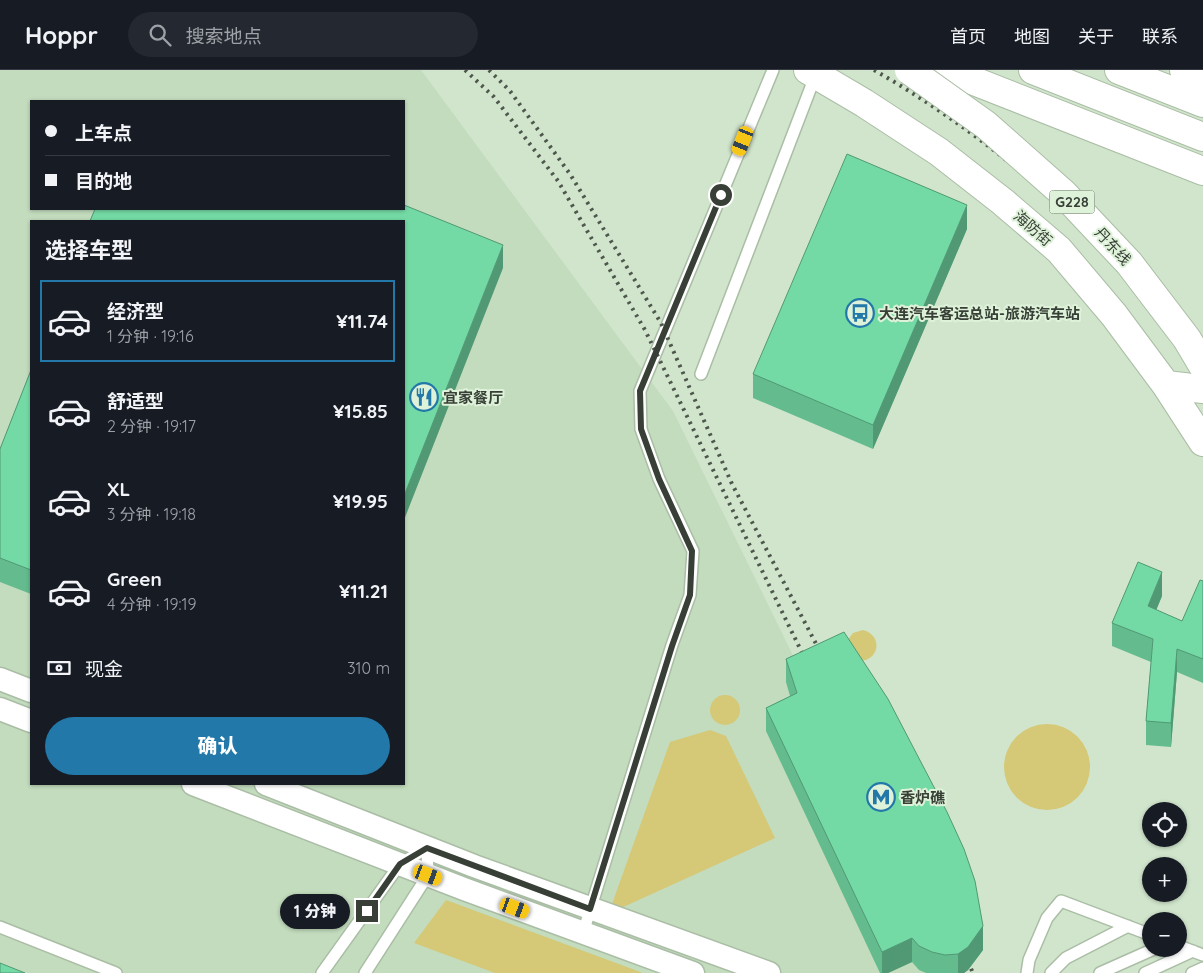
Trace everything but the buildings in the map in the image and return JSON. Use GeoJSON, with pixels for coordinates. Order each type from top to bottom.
{"type":"FeatureCollection","features":[{"type":"Feature","properties":{"kind":"main road","name":"丹东线"},"geometry":{"type":"LineString","coordinates":[[909,70],[986,125],[1064,194],[1129,263],[1187,339],[1203,366]]}},
{"type":"Feature","properties":{"kind":"main road"},"geometry":{"type":"LineString","coordinates":[[946,70],[1203,171]]}},
{"type":"Feature","properties":{"kind":"main road"},"geometry":{"type":"LineString","coordinates":[[1033,70],[1203,136]]}},
{"type":"Feature","properties":{"kind":"main road"},"geometry":{"type":"LineString","coordinates":[[1119,70],[1203,103]]}},
{"type":"Feature","properties":{"kind":"main road"},"geometry":{"type":"LineString","coordinates":[[1184,70],[1203,77]]}},
{"type":"Feature","properties":{"kind":"main road","name":"海防街"},"geometry":{"type":"LineString","coordinates":[[812,72],[939,152],[1003,202],[1059,250],[1114,315],[1166,385],[1203,442]]}},
{"type":"Feature","properties":{"kind":"main road"},"geometry":{"type":"LineString","coordinates":[[1166,385],[1203,389]]}},
{"type":"Feature","properties":{"kind":"street"},"geometry":{"type":"LineString","coordinates":[[0,679],[30,691]]}},
{"type":"Feature","properties":{"kind":"street"},"geometry":{"type":"LineString","coordinates":[[0,709],[30,721]]}},
{"type":"Feature","properties":{"kind":"street"},"geometry":{"type":"LineString","coordinates":[[196,785],[428,875],[693,973]]}},
{"type":"Feature","properties":{"kind":"street"},"geometry":{"type":"LineString","coordinates":[[269,785],[427,848],[769,973]]}},
{"type":"Feature","properties":{"kind":"lane"},"geometry":{"type":"LineString","coordinates":[[583,933],[669,655],[690,595],[692,551],[659,479],[641,429],[640,391],[772,70]]}},
{"type":"Feature","properties":{"kind":"lane"},"geometry":{"type":"LineString","coordinates":[[701,374],[812,72]]}},
{"type":"Feature","properties":{"kind":"lane"},"geometry":{"type":"LineString","coordinates":[[322,973],[400,864],[427,848],[428,875],[364,973]]}},
{"type":"Feature","properties":{"kind":"lane"},"geometry":{"type":"LineString","coordinates":[[1027,973],[1029,960],[1047,918],[1061,902],[1142,931]]}},
{"type":"Feature","properties":{"kind":"lane"},"geometry":{"type":"LineString","coordinates":[[1051,973],[1066,958],[1128,926]]}},
{"type":"Feature","properties":{"kind":"lane"},"geometry":{"type":"LineString","coordinates":[[0,927],[116,973]]}},
{"type":"Feature","properties":{"kind":"lane"},"geometry":{"type":"LineString","coordinates":[[1145,973],[1198,953]]}},
{"type":"Feature","properties":{"kind":"lane"},"geometry":{"type":"LineString","coordinates":[[1100,973],[1142,954]]}},
{"type":"Feature","properties":{"kind":"lane"},"geometry":{"type":"LineString","coordinates":[[1192,973],[1203,968]]}},
{"type":"Feature","properties":{"kind":"shaded area"},"geometry":{"type":"Polygon","coordinates":[[[0,70],[421,70],[673,411],[949,973],[0,973],[0,70]]]}},
{"type":"Feature","properties":{"kind":"shaded area"},"geometry":{"type":"Polygon","coordinates":[[[863,630],[874,637],[876,647],[875,653],[871,657],[859,661],[847,641],[853,633],[863,630]]]}},
{"type":"Feature","properties":{"kind":"shaded area"},"geometry":{"type":"Polygon","coordinates":[[[725,695],[736,699],[740,710],[736,721],[725,725],[714,721],[710,710],[714,699],[725,695]]]}},
{"type":"Feature","properties":{"kind":"shaded area"},"geometry":{"type":"Polygon","coordinates":[[[1047,724],[1063,727],[1071,731],[1083,743],[1087,751],[1090,767],[1087,783],[1083,791],[1071,803],[1063,807],[1047,810],[1031,807],[1023,803],[1011,791],[1007,783],[1004,767],[1007,751],[1011,743],[1023,731],[1031,727],[1047,724]]]}},
{"type":"Feature","properties":{"kind":"shaded area"},"geometry":{"type":"Polygon","coordinates":[[[710,730],[726,736],[775,838],[621,908],[612,904],[670,742],[710,730]]]}},
{"type":"Feature","properties":{"kind":"shaded area"},"geometry":{"type":"Polygon","coordinates":[[[446,900],[643,973],[495,973],[414,943],[446,900]]]}},
{"type":"Feature","properties":{"kind":"railway"},"geometry":{"type":"LineString","coordinates":[[465,70],[494,97],[558,181],[645,330],[807,663]]}},
{"type":"Feature","properties":{"kind":"railway"},"geometry":{"type":"LineString","coordinates":[[489,70],[510,91],[570,174],[661,323],[732,484],[823,657]]}},
{"type":"Feature","properties":{"kind":"railway"},"geometry":{"type":"LineString","coordinates":[[874,70],[946,115],[982,141],[1050,197],[1113,257],[1149,297],[1203,365]]}},
{"type":"Feature","properties":{"kind":"railway"},"geometry":{"type":"LineString","coordinates":[[965,955],[973,973]]}},
{"type":"Feature","properties":{"kind":"place","name":"大连汽车客运总站-旅游汽车站"},"geometry":{"type":"Point","coordinates":[860,313]}},
{"type":"Feature","properties":{"kind":"place","name":"宜家餐厅"},"geometry":{"type":"Point","coordinates":[424,397]}},
{"type":"Feature","properties":{"kind":"place","name":"香炉礁"},"geometry":{"type":"Point","coordinates":[881,797]}},
{"type":"Feature","properties":{"kind":"route"},"geometry":{"type":"LineString","coordinates":[[367,911],[400,864],[427,848],[590,909],[672,646],[690,595],[692,551],[659,479],[641,429],[640,391],[721,195]]}}]}
